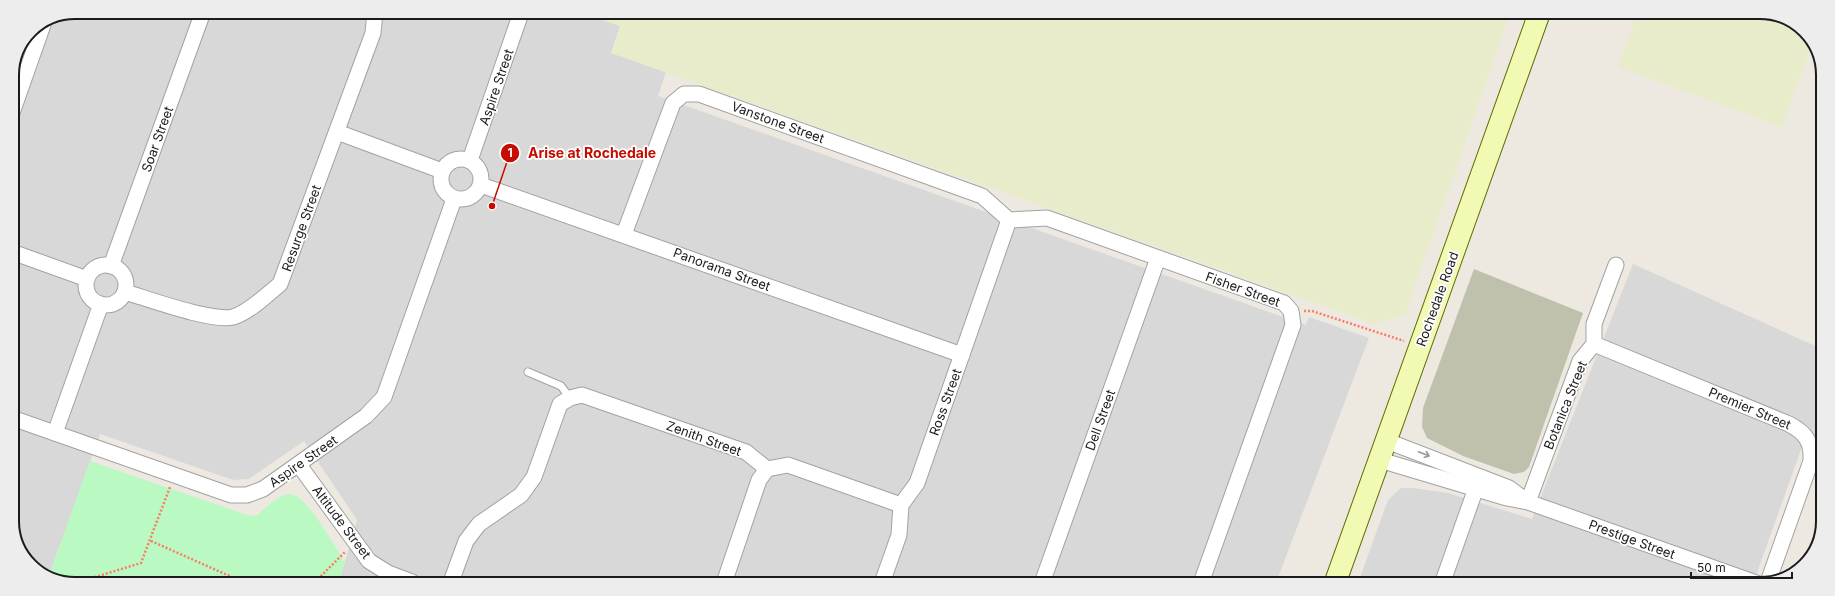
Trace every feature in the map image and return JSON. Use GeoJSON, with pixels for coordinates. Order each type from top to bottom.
{"type":"FeatureCollection","features":[{"type":"Feature","properties":{"kind":"main road","name":"Rochedale Road"},"geometry":{"type":"LineString","coordinates":[[1337,577],[1537,19]]}},
{"type":"Feature","properties":{"kind":"street","name":"Soar Street"},"geometry":{"type":"LineString","coordinates":[[111,266],[200,19]]}},
{"type":"Feature","properties":{"kind":"street","name":"Resurge Street"},"geometry":{"type":"LineString","coordinates":[[125,292],[211,317],[233,317],[256,305],[280,284],[374,33],[375,19]]}},
{"type":"Feature","properties":{"kind":"street","name":"Aspire Street"},"geometry":{"type":"LineString","coordinates":[[470,160],[519,19]]}},
{"type":"Feature","properties":{"kind":"street"},"geometry":{"type":"LineString","coordinates":[[19,92],[40,31]]}},
{"type":"Feature","properties":{"kind":"street","name":"Vanstone Street"},"geometry":{"type":"LineString","coordinates":[[624,234],[673,103],[684,94],[698,94],[982,196],[1009,220]]}},
{"type":"Feature","properties":{"kind":"street"},"geometry":{"type":"LineString","coordinates":[[337,132],[442,171]]}},
{"type":"Feature","properties":{"kind":"street"},"geometry":{"type":"LineString","coordinates":[[454,160],[470,160],[476,164],[480,171],[481,185],[474,196],[461,200],[454,199],[447,194],[442,187],[442,171],[447,164],[454,160]]}},
{"type":"Feature","properties":{"kind":"street","name":"Panorama Street"},"geometry":{"type":"LineString","coordinates":[[481,185],[624,234],[962,355]]}},
{"type":"Feature","properties":{"kind":"street","name":"Aspire Street"},"geometry":{"type":"LineString","coordinates":[[19,420],[231,495],[247,495],[263,488],[299,465],[366,416],[384,397],[454,199]]}},
{"type":"Feature","properties":{"kind":"street","name":"Fisher Street"},"geometry":{"type":"LineString","coordinates":[[1009,220],[1047,218],[1284,303],[1291,311],[1293,325],[1203,577]]}},
{"type":"Feature","properties":{"kind":"street","name":"Ross Street"},"geometry":{"type":"LineString","coordinates":[[901,505],[917,483],[1009,220]]}},
{"type":"Feature","properties":{"kind":"street"},"geometry":{"type":"LineString","coordinates":[[19,255],[87,279]]}},
{"type":"Feature","properties":{"kind":"street","name":"Dell Street"},"geometry":{"type":"LineString","coordinates":[[1044,577],[1158,258]]}},
{"type":"Feature","properties":{"kind":"street"},"geometry":{"type":"LineString","coordinates":[[104,265],[111,266],[122,273],[126,286],[125,292],[115,303],[108,305],[101,304],[94,300],[89,294],[87,279],[96,268],[104,265]]}},
{"type":"Feature","properties":{"kind":"street"},"geometry":{"type":"LineString","coordinates":[[1594,344],[1594,324],[1616,265]]}},
{"type":"Feature","properties":{"kind":"street"},"geometry":{"type":"LineString","coordinates":[[55,433],[101,304]]}},
{"type":"Feature","properties":{"kind":"street","name":"Botanica Street"},"geometry":{"type":"LineString","coordinates":[[1528,502],[1580,361],[1594,344]]}},
{"type":"Feature","properties":{"kind":"street","name":"Premier Street"},"geometry":{"type":"LineString","coordinates":[[1594,344],[1789,424],[1806,435],[1812,450],[1810,461],[1770,576]]}},
{"type":"Feature","properties":{"kind":"street","name":"Zenith Street"},"geometry":{"type":"LineString","coordinates":[[570,398],[582,395],[746,452],[767,469]]}},
{"type":"Feature","properties":{"kind":"street"},"geometry":{"type":"LineString","coordinates":[[453,577],[466,541],[479,524],[521,495],[534,477],[560,404],[570,398]]}},
{"type":"Feature","properties":{"kind":"street","name":"Prestige Street"},"geometry":{"type":"LineString","coordinates":[[1387,441],[1509,488],[1528,502]]}},
{"type":"Feature","properties":{"kind":"street","name":"Prestige Street"},"geometry":{"type":"LineString","coordinates":[[1380,460],[1402,468],[1507,498],[1528,502],[1739,577]]}},
{"type":"Feature","properties":{"kind":"street","name":"Altitude Street"},"geometry":{"type":"LineString","coordinates":[[299,465],[369,561],[388,573],[399,577]]}},
{"type":"Feature","properties":{"kind":"street"},"geometry":{"type":"LineString","coordinates":[[726,577],[759,480],[767,469],[788,465],[901,505],[899,535],[884,577]]}},
{"type":"Feature","properties":{"kind":"street"},"geometry":{"type":"LineString","coordinates":[[1444,577],[1476,488]]}},
{"type":"Feature","properties":{"kind":"lane"},"geometry":{"type":"LineString","coordinates":[[528,372],[561,386],[570,398]]}},
{"type":"Feature","properties":{"kind":"path"},"geometry":{"type":"LineString","coordinates":[[1291,311],[1312,311],[1420,346]]}},
{"type":"Feature","properties":{"kind":"path"},"geometry":{"type":"LineString","coordinates":[[95,577],[141,563],[151,542],[174,475]]}},
{"type":"Feature","properties":{"kind":"path"},"geometry":{"type":"LineString","coordinates":[[151,542],[232,577]]}},
{"type":"Feature","properties":{"kind":"path"},"geometry":{"type":"LineString","coordinates":[[321,577],[342,554],[355,543]]}},
{"type":"Feature","properties":{"kind":"shaded area"},"geometry":{"type":"Polygon","coordinates":[[[75,19],[600,19],[620,26],[611,53],[666,72],[658,96],[1306,325],[1309,317],[1369,338],[1278,577],[340,577],[357,520],[304,441],[249,479],[233,480],[100,434],[50,572],[33,558],[28,552],[23,543],[19,525],[19,75],[23,53],[35,35],[53,23],[75,19]]]}},
{"type":"Feature","properties":{"kind":"shaded area"},"geometry":{"type":"Polygon","coordinates":[[[600,19],[1508,19],[1405,315],[1374,324],[611,53],[620,26],[600,19]]]}},
{"type":"Feature","properties":{"kind":"shaded area"},"geometry":{"type":"Polygon","coordinates":[[[1635,19],[1767,19],[1782,23],[1791,28],[1802,38],[1810,50],[1782,127],[1618,67],[1635,19]]]}},
{"type":"Feature","properties":{"kind":"shaded area"},"geometry":{"type":"Polygon","coordinates":[[[1633,264],[1816,346],[1816,440],[1802,447],[1756,577],[1360,577],[1388,500],[1401,488],[1448,493],[1532,519],[1633,264]]]}},
{"type":"Feature","properties":{"kind":"shaded area"},"geometry":{"type":"Polygon","coordinates":[[[1474,269],[1583,313],[1529,467],[1524,472],[1514,474],[1463,456],[1427,438],[1422,427],[1423,408],[1474,269]]]}},
{"type":"Feature","properties":{"kind":"green space"},"geometry":{"type":"Polygon","coordinates":[[[90,461],[247,515],[256,516],[285,495],[289,494],[296,496],[312,511],[345,562],[340,577],[68,577],[50,572],[90,461]]]}},
{"type":"Feature","properties":{"kind":"place","name":"Arise at Rochedale"},"geometry":{"type":"Point","coordinates":[492,206]}}]}
